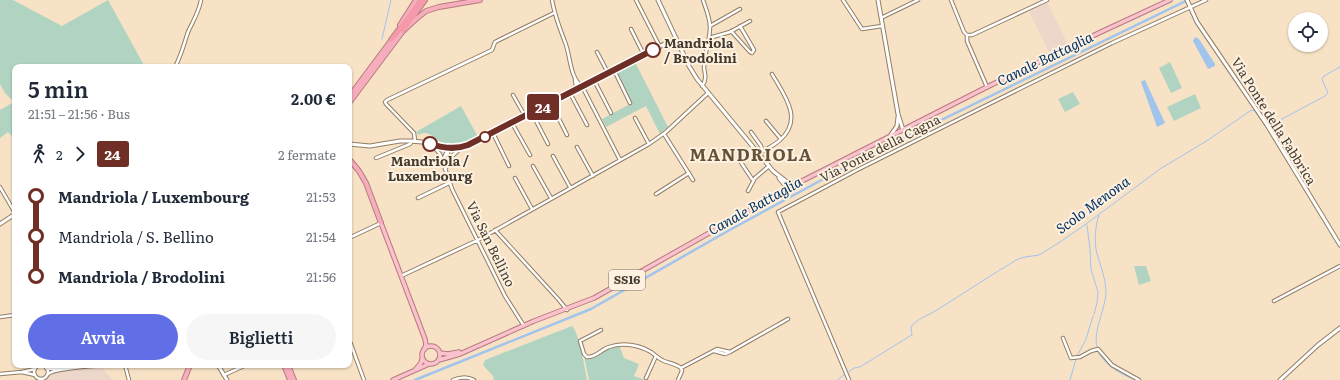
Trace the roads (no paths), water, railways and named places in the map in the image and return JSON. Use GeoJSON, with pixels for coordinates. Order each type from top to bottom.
{"type":"FeatureCollection","features":[{"type":"Feature","properties":{"kind":"highway"},"geometry":{"type":"LineString","coordinates":[[391,40],[416,0]]}},
{"type":"Feature","properties":{"kind":"highway"},"geometry":{"type":"LineString","coordinates":[[352,93],[421,0]]}},
{"type":"Feature","properties":{"kind":"highway"},"geometry":{"type":"LineString","coordinates":[[352,99],[403,32],[425,0]]}},
{"type":"Feature","properties":{"kind":"highway"},"geometry":{"type":"LineString","coordinates":[[403,32],[426,12],[439,7],[480,0]]}},
{"type":"Feature","properties":{"kind":"highway"},"geometry":{"type":"LineString","coordinates":[[352,104],[362,85]]}},
{"type":"Feature","properties":{"kind":"highway"},"geometry":{"type":"LineString","coordinates":[[352,163],[366,183],[381,223]]}},
{"type":"Feature","properties":{"kind":"highway"},"geometry":{"type":"LineString","coordinates":[[352,165],[358,172],[377,213]]}},
{"type":"Feature","properties":{"kind":"highway"},"geometry":{"type":"LineString","coordinates":[[184,380],[189,368]]}},
{"type":"Feature","properties":{"kind":"highway"},"geometry":{"type":"LineString","coordinates":[[285,368],[290,380]]}},
{"type":"Feature","properties":{"kind":"highway"},"geometry":{"type":"LineString","coordinates":[[289,368],[294,380]]}},
{"type":"Feature","properties":{"kind":"main road","name":"SS16"},"geometry":{"type":"LineString","coordinates":[[393,380],[429,364],[435,364],[439,360],[466,351],[524,326],[567,310],[604,293],[780,192],[987,87],[1170,0]]}},
{"type":"Feature","properties":{"kind":"main road"},"geometry":{"type":"LineString","coordinates":[[381,223],[425,339],[426,345],[421,363],[412,372]]}},
{"type":"Feature","properties":{"kind":"main road"},"geometry":{"type":"LineString","coordinates":[[425,339],[431,346],[437,348],[440,353],[439,360]]}},
{"type":"Feature","properties":{"kind":"main road"},"geometry":{"type":"LineString","coordinates":[[424,350],[431,346]]}},
{"type":"Feature","properties":{"kind":"main road","name":"SS16"},"geometry":{"type":"LineString","coordinates":[[440,353],[448,354],[466,351]]}},
{"type":"Feature","properties":{"kind":"main road"},"geometry":{"type":"LineString","coordinates":[[422,356],[424,361],[429,364]]}},
{"type":"Feature","properties":{"kind":"street"},"geometry":{"type":"LineString","coordinates":[[177,64],[197,14],[201,0]]}},
{"type":"Feature","properties":{"kind":"street"},"geometry":{"type":"LineString","coordinates":[[552,0],[554,13],[567,48],[569,63],[579,87],[620,160]]}},
{"type":"Feature","properties":{"kind":"street"},"geometry":{"type":"LineString","coordinates":[[636,0],[660,47]]}},
{"type":"Feature","properties":{"kind":"street"},"geometry":{"type":"LineString","coordinates":[[658,0],[689,66],[697,79],[788,188]]}},
{"type":"Feature","properties":{"kind":"street"},"geometry":{"type":"LineString","coordinates":[[702,86],[705,82],[705,59],[710,26],[703,0]]}},
{"type":"Feature","properties":{"kind":"street"},"geometry":{"type":"LineString","coordinates":[[843,0],[862,29],[882,26]]}},
{"type":"Feature","properties":{"kind":"street"},"geometry":{"type":"LineString","coordinates":[[878,0],[901,131]]}},
{"type":"Feature","properties":{"kind":"street"},"geometry":{"type":"LineString","coordinates":[[881,18],[918,0]]}},
{"type":"Feature","properties":{"kind":"street"},"geometry":{"type":"LineString","coordinates":[[951,0],[964,32],[967,35],[967,41],[987,87]]}},
{"type":"Feature","properties":{"kind":"street"},"geometry":{"type":"LineString","coordinates":[[967,35],[972,35],[1047,0]]}},
{"type":"Feature","properties":{"kind":"street","name":"Via Ponte della Fabbrica"},"geometry":{"type":"LineString","coordinates":[[1187,0],[1197,22],[1269,127],[1340,245]]}},
{"type":"Feature","properties":{"kind":"street"},"geometry":{"type":"LineString","coordinates":[[1190,7],[1206,0]]}},
{"type":"Feature","properties":{"kind":"street","name":"Via Ponte della Cagna"},"geometry":{"type":"LineString","coordinates":[[849,380],[778,212],[864,167],[1118,40],[1190,7]]}},
{"type":"Feature","properties":{"kind":"street"},"geometry":{"type":"LineString","coordinates":[[710,26],[740,9]]}},
{"type":"Feature","properties":{"kind":"street"},"geometry":{"type":"LineString","coordinates":[[414,141],[414,133],[386,104],[385,102],[387,100],[492,50],[495,42],[554,13]]}},
{"type":"Feature","properties":{"kind":"street"},"geometry":{"type":"LineString","coordinates":[[709,38],[731,31],[750,21]]}},
{"type":"Feature","properties":{"kind":"street"},"geometry":{"type":"LineString","coordinates":[[731,31],[752,53],[754,50],[740,26]]}},
{"type":"Feature","properties":{"kind":"street"},"geometry":{"type":"LineString","coordinates":[[631,29],[644,55]]}},
{"type":"Feature","properties":{"kind":"street"},"geometry":{"type":"LineString","coordinates":[[447,163],[452,156],[462,148],[525,117],[579,87],[676,38]]}},
{"type":"Feature","properties":{"kind":"street"},"geometry":{"type":"LineString","coordinates":[[597,52],[608,73]]}},
{"type":"Feature","properties":{"kind":"street"},"geometry":{"type":"LineString","coordinates":[[614,70],[630,103]]}},
{"type":"Feature","properties":{"kind":"street"},"geometry":{"type":"LineString","coordinates":[[759,154],[786,134],[790,123],[791,109],[772,74]]}},
{"type":"Feature","properties":{"kind":"street"},"geometry":{"type":"LineString","coordinates":[[575,77],[579,87]]}},
{"type":"Feature","properties":{"kind":"street"},"geometry":{"type":"LineString","coordinates":[[594,80],[611,113]]}},
{"type":"Feature","properties":{"kind":"street"},"geometry":{"type":"LineString","coordinates":[[572,92],[587,125]]}},
{"type":"Feature","properties":{"kind":"street"},"geometry":{"type":"LineString","coordinates":[[401,276],[478,240],[649,144],[664,134],[708,93]]}},
{"type":"Feature","properties":{"kind":"street"},"geometry":{"type":"LineString","coordinates":[[513,95],[525,117]]}},
{"type":"Feature","properties":{"kind":"street"},"geometry":{"type":"LineString","coordinates":[[551,103],[567,135]]}},
{"type":"Feature","properties":{"kind":"street"},"geometry":{"type":"LineString","coordinates":[[532,113],[548,144]]}},
{"type":"Feature","properties":{"kind":"street"},"geometry":{"type":"LineString","coordinates":[[890,137],[897,126],[898,114]]}},
{"type":"Feature","properties":{"kind":"street"},"geometry":{"type":"LineString","coordinates":[[635,118],[649,144]]}},
{"type":"Feature","properties":{"kind":"street"},"geometry":{"type":"LineString","coordinates":[[766,121],[781,139]]}},
{"type":"Feature","properties":{"kind":"street"},"geometry":{"type":"LineString","coordinates":[[512,123],[530,156]]}},
{"type":"Feature","properties":{"kind":"street"},"geometry":{"type":"LineString","coordinates":[[897,126],[901,131]]}},
{"type":"Feature","properties":{"kind":"street"},"geometry":{"type":"LineString","coordinates":[[750,132],[761,145],[763,151]]}},
{"type":"Feature","properties":{"kind":"street"},"geometry":{"type":"LineString","coordinates":[[493,133],[509,166]]}},
{"type":"Feature","properties":{"kind":"street"},"geometry":{"type":"LineString","coordinates":[[664,134],[693,180]]}},
{"type":"Feature","properties":{"kind":"street"},"geometry":{"type":"LineString","coordinates":[[400,141],[402,147]]}},
{"type":"Feature","properties":{"kind":"street"},"geometry":{"type":"LineString","coordinates":[[352,144],[370,146],[400,141],[414,141],[448,148],[462,148]]}},
{"type":"Feature","properties":{"kind":"street"},"geometry":{"type":"LineString","coordinates":[[376,158],[414,141]]}},
{"type":"Feature","properties":{"kind":"street","name":"Via San Bellino"},"geometry":{"type":"LineString","coordinates":[[430,144],[438,151],[443,160],[450,182],[505,296],[524,326]]}},
{"type":"Feature","properties":{"kind":"street"},"geometry":{"type":"LineString","coordinates":[[576,147],[593,176]]}},
{"type":"Feature","properties":{"kind":"street"},"geometry":{"type":"LineString","coordinates":[[443,160],[448,148]]}},
{"type":"Feature","properties":{"kind":"street","name":"Via San Bellino"},"geometry":{"type":"LineString","coordinates":[[446,168],[448,148]]}},
{"type":"Feature","properties":{"kind":"street"},"geometry":{"type":"LineString","coordinates":[[553,156],[570,188]]}},
{"type":"Feature","properties":{"kind":"street"},"geometry":{"type":"LineString","coordinates":[[740,161],[754,180]]}},
{"type":"Feature","properties":{"kind":"street"},"geometry":{"type":"LineString","coordinates":[[534,166],[551,198]]}},
{"type":"Feature","properties":{"kind":"street"},"geometry":{"type":"LineString","coordinates":[[748,191],[754,180],[769,166]]}},
{"type":"Feature","properties":{"kind":"street"},"geometry":{"type":"LineString","coordinates":[[656,194],[689,173]]}},
{"type":"Feature","properties":{"kind":"street"},"geometry":{"type":"LineString","coordinates":[[515,178],[532,209]]}},
{"type":"Feature","properties":{"kind":"street"},"geometry":{"type":"LineString","coordinates":[[418,198],[450,182]]}},
{"type":"Feature","properties":{"kind":"street"},"geometry":{"type":"LineString","coordinates":[[784,182],[796,184]]}},
{"type":"Feature","properties":{"kind":"street"},"geometry":{"type":"LineString","coordinates":[[780,192],[784,182]]}},
{"type":"Feature","properties":{"kind":"street"},"geometry":{"type":"LineString","coordinates":[[0,187],[1,192],[12,209]]}},
{"type":"Feature","properties":{"kind":"street"},"geometry":{"type":"LineString","coordinates":[[0,224],[12,216]]}},
{"type":"Feature","properties":{"kind":"street"},"geometry":{"type":"LineString","coordinates":[[352,237],[381,223]]}},
{"type":"Feature","properties":{"kind":"street"},"geometry":{"type":"LineString","coordinates":[[495,230],[567,310]]}},
{"type":"Feature","properties":{"kind":"street"},"geometry":{"type":"LineString","coordinates":[[1274,301],[1340,266]]}},
{"type":"Feature","properties":{"kind":"street"},"geometry":{"type":"LineString","coordinates":[[0,317],[12,315]]}},
{"type":"Feature","properties":{"kind":"street"},"geometry":{"type":"LineString","coordinates":[[681,368],[713,351],[725,354],[730,352],[788,319]]}},
{"type":"Feature","properties":{"kind":"street"},"geometry":{"type":"LineString","coordinates":[[1280,380],[1318,345],[1340,328]]}},
{"type":"Feature","properties":{"kind":"street"},"geometry":{"type":"LineString","coordinates":[[601,330],[580,341],[584,354],[590,357],[610,346],[627,344],[638,346],[669,363],[678,365],[681,368]]}},
{"type":"Feature","properties":{"kind":"street"},"geometry":{"type":"LineString","coordinates":[[1063,338],[1071,358],[1080,357],[1098,349],[1112,365],[1139,380]]}},
{"type":"Feature","properties":{"kind":"street"},"geometry":{"type":"LineString","coordinates":[[352,348],[364,380]]}},
{"type":"Feature","properties":{"kind":"street"},"geometry":{"type":"LineString","coordinates":[[646,378],[656,356]]}},
{"type":"Feature","properties":{"kind":"street"},"geometry":{"type":"LineString","coordinates":[[0,374],[22,372],[36,368],[35,375]]}},
{"type":"Feature","properties":{"kind":"street"},"geometry":{"type":"LineString","coordinates":[[48,374],[46,368],[60,368]]}},
{"type":"Feature","properties":{"kind":"street"},"geometry":{"type":"LineString","coordinates":[[22,372],[35,375],[39,379],[45,379],[48,374],[53,371],[66,368]]}},
{"type":"Feature","properties":{"kind":"street"},"geometry":{"type":"LineString","coordinates":[[126,368],[129,380]]}},
{"type":"Feature","properties":{"kind":"street"},"geometry":{"type":"LineString","coordinates":[[220,368],[227,380]]}},
{"type":"Feature","properties":{"kind":"street"},"geometry":{"type":"LineString","coordinates":[[224,375],[239,368]]}},
{"type":"Feature","properties":{"kind":"street"},"geometry":{"type":"LineString","coordinates":[[678,380],[682,371],[681,368]]}},
{"type":"Feature","properties":{"kind":"street"},"geometry":{"type":"LineString","coordinates":[[453,380],[467,377],[474,380]]}},
{"type":"Feature","properties":{"kind":"water"},"geometry":{"type":"Polygon","coordinates":[[[1195,37],[1199,39],[1215,66],[1208,69],[1193,41],[1195,37]]]}},
{"type":"Feature","properties":{"kind":"water"},"geometry":{"type":"Polygon","coordinates":[[[1145,80],[1165,123],[1157,127],[1141,82],[1145,80]]]}},
{"type":"Feature","properties":{"kind":"waterway"},"geometry":{"type":"LineString","coordinates":[[382,39],[391,0]]}},
{"type":"Feature","properties":{"kind":"waterway","name":"Canale Battaglia"},"geometry":{"type":"LineString","coordinates":[[415,380],[591,309],[726,232],[851,164],[1188,0]]}},
{"type":"Feature","properties":{"kind":"waterway","name":"Scolo Menona"},"geometry":{"type":"LineString","coordinates":[[1269,126],[1325,96],[1328,93],[1322,79],[1324,76],[1340,67]]}},
{"type":"Feature","properties":{"kind":"waterway","name":"Scolo Menona"},"geometry":{"type":"LineString","coordinates":[[837,380],[854,368],[860,367],[912,335],[911,327],[919,319],[937,310],[1018,259],[1039,255],[1060,242],[1160,169],[1208,140],[1250,111],[1255,111],[1266,127]]}},
{"type":"Feature","properties":{"kind":"waterway"},"geometry":{"type":"LineString","coordinates":[[1099,215],[1095,245],[1104,278],[1106,293],[1097,331],[1097,346],[1102,358],[1110,366],[1120,373],[1135,380]]}},
{"type":"Feature","properties":{"kind":"waterway"},"geometry":{"type":"LineString","coordinates":[[1087,225],[1091,269],[1098,292],[1094,314]]}},
{"type":"Feature","properties":{"kind":"waterway"},"geometry":{"type":"LineString","coordinates":[[1077,356],[1086,339],[1093,316]]}},
{"type":"Feature","properties":{"kind":"waterway"},"geometry":{"type":"LineString","coordinates":[[1070,380],[1076,359]]}},
{"type":"Feature","properties":{"kind":"place","name":"Mandriola / Brodolini"},"geometry":{"type":"Point","coordinates":[653,50]}},
{"type":"Feature","properties":{"kind":"place","name":"Mandriola / Luxembourg"},"geometry":{"type":"Point","coordinates":[430,144]}},
{"type":"Feature","properties":{"kind":"district","name":"MANDRIOLA"},"geometry":{"type":"Point","coordinates":[751,155]}}]}
